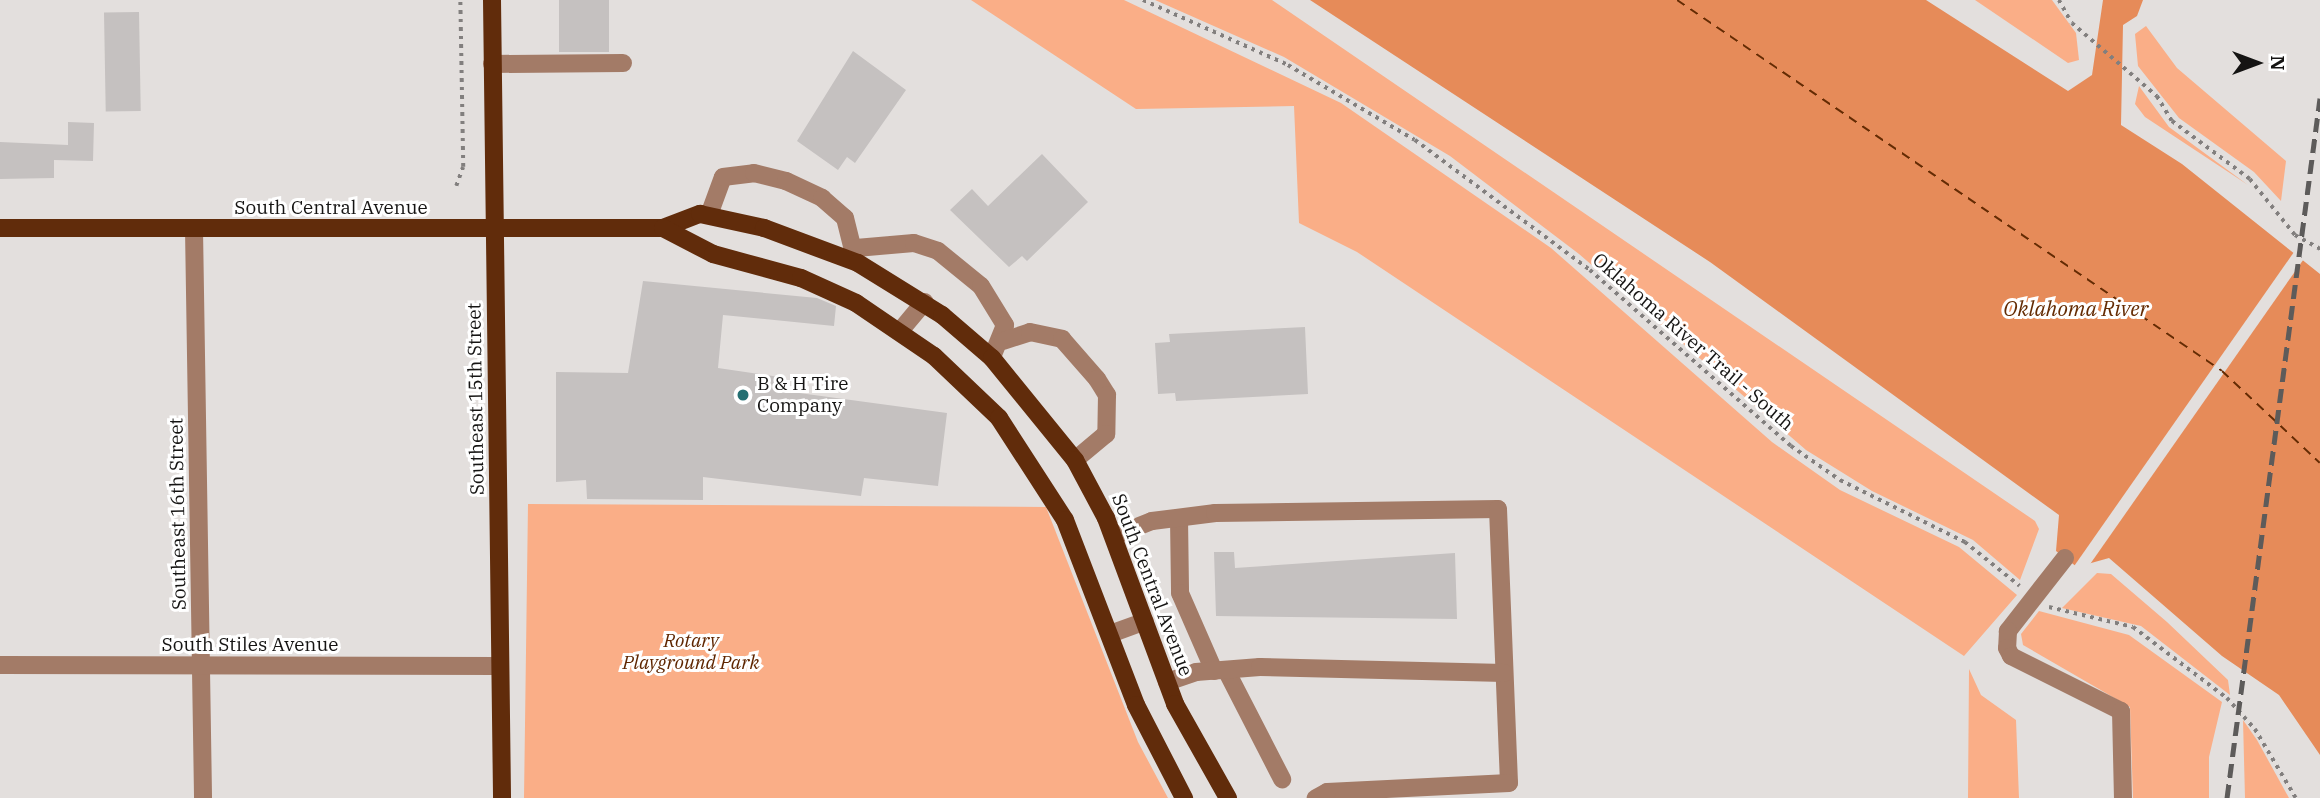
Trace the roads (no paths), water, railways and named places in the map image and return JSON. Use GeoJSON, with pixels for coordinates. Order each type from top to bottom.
{"type":"FeatureCollection","features":[{"type":"Feature","properties":{"kind":"main road","name":"Southeast 15th Street"},"geometry":{"type":"LineString","coordinates":[[492,0],[502,798]]}},
{"type":"Feature","properties":{"kind":"main road","name":"South Central Avenue"},"geometry":{"type":"LineString","coordinates":[[0,228],[663,228],[709,215],[856,255],[924,302],[992,358],[1075,460],[1114,537],[1167,682],[1228,798]]}},
{"type":"Feature","properties":{"kind":"main road","name":"South Central Avenue"},"geometry":{"type":"LineString","coordinates":[[663,228],[713,254],[829,290],[901,331],[971,388],[1036,467],[1078,547],[1149,735],[1184,798]]}},
{"type":"Feature","properties":{"kind":"street"},"geometry":{"type":"LineString","coordinates":[[492,64],[624,63]]}},
{"type":"Feature","properties":{"kind":"street"},"geometry":{"type":"LineString","coordinates":[[709,215],[723,177],[754,173],[822,198],[845,218],[856,255],[914,243],[938,251],[999,307],[1003,341]]}},
{"type":"Feature","properties":{"kind":"street","name":"Southeast 16th Street"},"geometry":{"type":"LineString","coordinates":[[194,229],[203,798]]}},
{"type":"Feature","properties":{"kind":"street"},"geometry":{"type":"LineString","coordinates":[[901,331],[924,302]]}},
{"type":"Feature","properties":{"kind":"street"},"geometry":{"type":"LineString","coordinates":[[992,358],[1003,341],[1030,332],[1062,339],[1097,379],[1107,395],[1105,435],[1075,460]]}},
{"type":"Feature","properties":{"kind":"street"},"geometry":{"type":"LineString","coordinates":[[1114,537],[1179,518],[1498,509],[1509,783],[1326,792],[1316,798]]}},
{"type":"Feature","properties":{"kind":"street"},"geometry":{"type":"LineString","coordinates":[[1179,518],[1181,593],[1220,670],[1282,779]]}},
{"type":"Feature","properties":{"kind":"street"},"geometry":{"type":"LineString","coordinates":[[2065,558],[2008,631],[2007,648],[2011,656],[2121,711],[2123,798]]}},
{"type":"Feature","properties":{"kind":"street"},"geometry":{"type":"LineString","coordinates":[[1110,634],[1145,621]]}},
{"type":"Feature","properties":{"kind":"street","name":"South Stiles Avenue"},"geometry":{"type":"LineString","coordinates":[[0,665],[500,666]]}},
{"type":"Feature","properties":{"kind":"street"},"geometry":{"type":"LineString","coordinates":[[1167,682],[1220,670],[1504,673]]}},
{"type":"Feature","properties":{"kind":"water","name":"Oklahoma River"},"geometry":{"type":"Polygon","coordinates":[[[1310,0],[1926,0],[2068,91],[2092,75],[2103,0],[2143,0],[2137,16],[2123,25],[2121,125],[2182,164],[2320,274],[2320,755],[2279,695],[2222,656],[2109,558],[2077,567],[2056,551],[2059,515],[1710,262],[1310,0]]]}},
{"type":"Feature","properties":{"kind":"railway"},"geometry":{"type":"LineString","coordinates":[[2227,798],[2320,98]]}},
{"type":"Feature","properties":{"kind":"place","name":"B & H Tire Company"},"geometry":{"type":"Point","coordinates":[743,395]}},
{"type":"Feature","properties":{"kind":"park label","name":"Rotary Playground Park"},"geometry":{"type":"Point","coordinates":[691,652]}}]}
